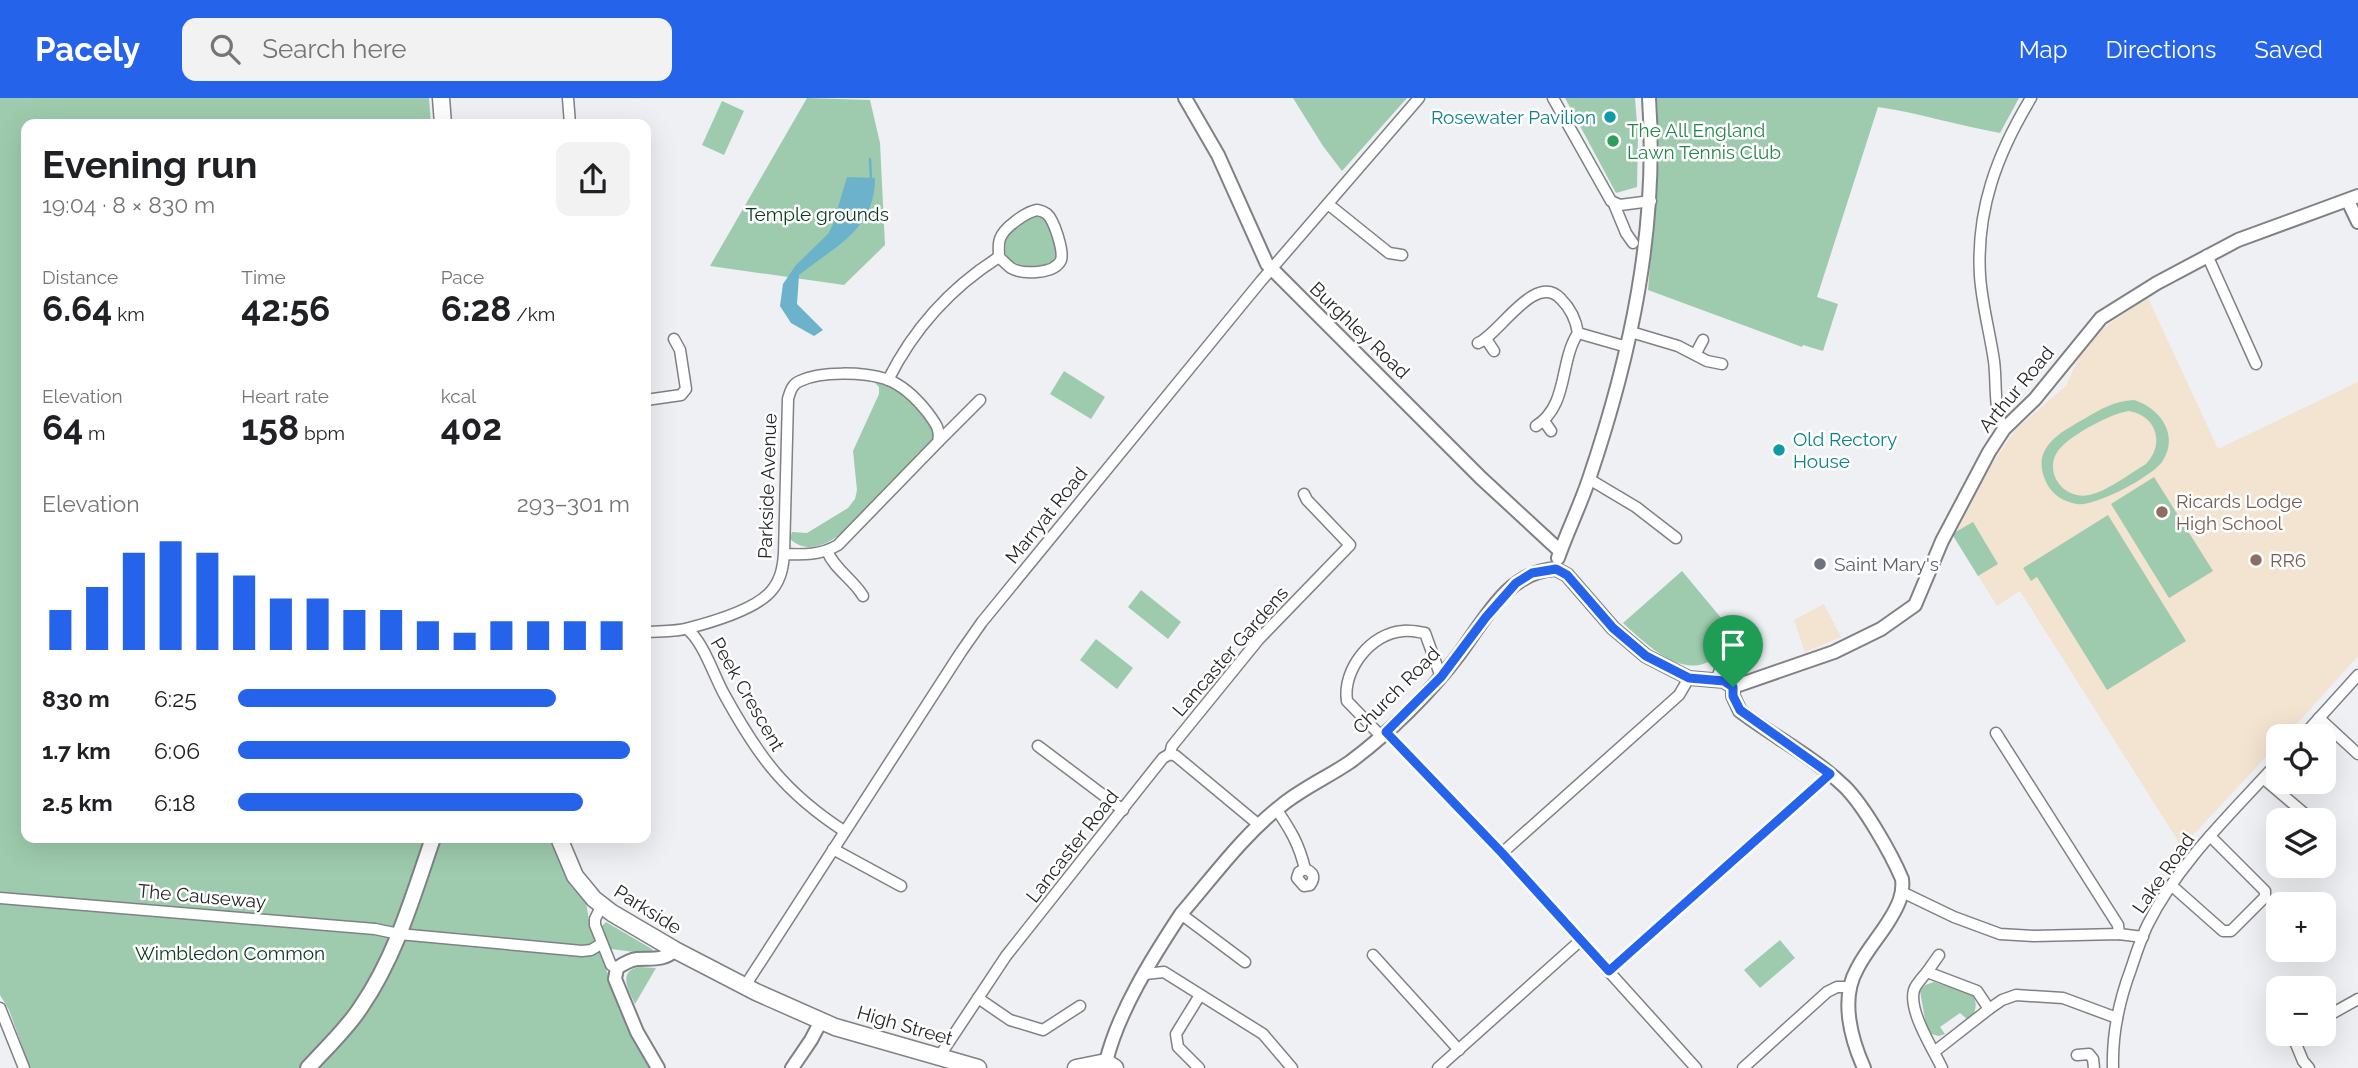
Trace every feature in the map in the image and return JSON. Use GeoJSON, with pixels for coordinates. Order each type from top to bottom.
{"type":"FeatureCollection","features":[{"type":"Feature","properties":{"kind":"main road"},"geometry":{"type":"LineString","coordinates":[[441,98],[443,119]]}},
{"type":"Feature","properties":{"kind":"main road"},"geometry":{"type":"LineString","coordinates":[[308,1068],[360,1009],[380,976],[400,934],[431,843]]}},
{"type":"Feature","properties":{"kind":"main road","name":"Parkside"},"geometry":{"type":"LineString","coordinates":[[561,843],[575,876],[601,905],[675,950],[744,986]]}},
{"type":"Feature","properties":{"kind":"main road","name":"High Street"},"geometry":{"type":"LineString","coordinates":[[744,986],[821,1021],[867,1038],[978,1068]]}},
{"type":"Feature","properties":{"kind":"main road"},"geometry":{"type":"LineString","coordinates":[[1076,1068],[1110,1065]]}},
{"type":"Feature","properties":{"kind":"street"},"geometry":{"type":"LineString","coordinates":[[568,98],[570,119]]}},
{"type":"Feature","properties":{"kind":"street","name":"Burghley Road"},"geometry":{"type":"LineString","coordinates":[[1185,98],[1219,155],[1264,261],[1271,270],[1481,478],[1560,551]]}},
{"type":"Feature","properties":{"kind":"street","name":"Marryat Road"},"geometry":{"type":"LineString","coordinates":[[744,986],[982,622],[1271,270],[1419,98]]}},
{"type":"Feature","properties":{"kind":"street"},"geometry":{"type":"LineString","coordinates":[[1553,98],[1614,204],[1633,243]]}},
{"type":"Feature","properties":{"kind":"street"},"geometry":{"type":"LineString","coordinates":[[1649,98],[1653,145],[1650,201],[1637,306],[1589,479],[1560,551],[1556,569],[1567,575],[1613,628],[1659,664],[1689,678],[1724,681],[1733,687],[1733,696],[1740,710],[1830,774],[1847,789],[1860,806],[1902,879],[1898,905],[1856,969],[1850,987],[1852,1032],[1864,1068]]}},
{"type":"Feature","properties":{"kind":"street"},"geometry":{"type":"LineString","coordinates":[[2004,429],[1997,414],[1997,386],[1980,278],[1980,226],[1985,200],[1998,164],[2031,98]]}},
{"type":"Feature","properties":{"kind":"street"},"geometry":{"type":"LineString","coordinates":[[2353,198],[2358,222]]}},
{"type":"Feature","properties":{"kind":"street","name":"Arthur Road"},"geometry":{"type":"LineString","coordinates":[[1733,687],[1834,652],[1881,629],[1915,605],[1968,487],[2004,429],[2048,384],[2101,318],[2207,255],[2276,224],[2353,198]]}},
{"type":"Feature","properties":{"kind":"street"},"geometry":{"type":"LineString","coordinates":[[1614,204],[1650,201]]}},
{"type":"Feature","properties":{"kind":"street"},"geometry":{"type":"LineString","coordinates":[[1328,204],[1389,253],[1402,255]]}},
{"type":"Feature","properties":{"kind":"street"},"geometry":{"type":"LineString","coordinates":[[1030,211],[1049,215],[1062,256],[1055,267],[1049,270],[1020,271],[1011,268],[999,257],[1003,233],[1030,211]]}},
{"type":"Feature","properties":{"kind":"street"},"geometry":{"type":"LineString","coordinates":[[2207,255],[2256,364]]}},
{"type":"Feature","properties":{"kind":"street"},"geometry":{"type":"LineString","coordinates":[[938,442],[938,426],[923,406],[906,390],[888,380],[901,354],[939,305],[972,274],[999,257]]}},
{"type":"Feature","properties":{"kind":"street"},"geometry":{"type":"LineString","coordinates":[[1494,351],[1482,341],[1524,301],[1539,293],[1556,294],[1564,301],[1572,313],[1578,333],[1571,344],[1563,386],[1554,407],[1540,423],[1551,430]]}},
{"type":"Feature","properties":{"kind":"street"},"geometry":{"type":"LineString","coordinates":[[1631,332],[1696,353],[1707,361],[1722,364]]}},
{"type":"Feature","properties":{"kind":"street"},"geometry":{"type":"LineString","coordinates":[[1578,333],[1627,347]]}},
{"type":"Feature","properties":{"kind":"street"},"geometry":{"type":"LineString","coordinates":[[651,399],[681,395],[686,389],[680,350],[674,339]]}},
{"type":"Feature","properties":{"kind":"street"},"geometry":{"type":"LineString","coordinates":[[1696,353],[1703,340]]}},
{"type":"Feature","properties":{"kind":"street","name":"Parkside Avenue"},"geometry":{"type":"LineString","coordinates":[[651,632],[687,629],[715,620],[760,600],[771,592],[779,579],[785,554],[788,398],[791,390],[800,381],[822,376],[856,374],[888,380]]}},
{"type":"Feature","properties":{"kind":"street"},"geometry":{"type":"LineString","coordinates":[[785,554],[827,551],[848,536],[980,400]]}},
{"type":"Feature","properties":{"kind":"street"},"geometry":{"type":"LineString","coordinates":[[1589,479],[1636,507],[1676,538]]}},
{"type":"Feature","properties":{"kind":"street","name":"Lancaster Gardens"},"geometry":{"type":"LineString","coordinates":[[1170,754],[1172,746],[1259,639],[1354,549],[1304,494]]}},
{"type":"Feature","properties":{"kind":"street"},"geometry":{"type":"LineString","coordinates":[[827,551],[833,565],[858,587],[863,596]]}},
{"type":"Feature","properties":{"kind":"street","name":"Church Road"},"geometry":{"type":"LineString","coordinates":[[1110,1065],[1114,1035],[1145,974],[1181,914],[1259,825],[1349,762],[1383,734],[1441,677],[1486,617],[1516,583],[1532,573],[1556,569]]}},
{"type":"Feature","properties":{"kind":"street","name":"Peek Crescent"},"geometry":{"type":"LineString","coordinates":[[687,629],[698,641],[736,716],[764,760],[799,799],[844,831]]}},
{"type":"Feature","properties":{"kind":"street"},"geometry":{"type":"LineString","coordinates":[[1441,677],[1425,633],[1401,631],[1389,635],[1366,650],[1350,672],[1346,692],[1349,704],[1383,734],[1502,853],[1696,1068]]}},
{"type":"Feature","properties":{"kind":"street"},"geometry":{"type":"LineString","coordinates":[[1716,680],[1724,658],[1750,635]]}},
{"type":"Feature","properties":{"kind":"street"},"geometry":{"type":"LineString","coordinates":[[2314,724],[2358,675]]}},
{"type":"Feature","properties":{"kind":"street"},"geometry":{"type":"LineString","coordinates":[[1502,853],[1679,695],[1689,678]]}},
{"type":"Feature","properties":{"kind":"street"},"geometry":{"type":"LineString","coordinates":[[2319,718],[2358,754]]}},
{"type":"Feature","properties":{"kind":"street"},"geometry":{"type":"LineString","coordinates":[[1996,733],[2118,925],[2119,934]]}},
{"type":"Feature","properties":{"kind":"street"},"geometry":{"type":"LineString","coordinates":[[1038,746],[1123,810]]}},
{"type":"Feature","properties":{"kind":"street"},"geometry":{"type":"LineString","coordinates":[[1170,754],[1177,756],[1259,825]]}},
{"type":"Feature","properties":{"kind":"street","name":"Lancaster Road"},"geometry":{"type":"LineString","coordinates":[[939,1057],[946,1051],[1006,956],[1163,758],[1170,754]]}},
{"type":"Feature","properties":{"kind":"street"},"geometry":{"type":"LineString","coordinates":[[1609,971],[1830,774]]}},
{"type":"Feature","properties":{"kind":"street","name":"Lake Road"},"geometry":{"type":"LineString","coordinates":[[2113,1068],[2117,1018],[2125,983],[2143,937],[2171,885],[2210,836],[2266,777]]}},
{"type":"Feature","properties":{"kind":"street"},"geometry":{"type":"LineString","coordinates":[[2264,779],[2298,808]]}},
{"type":"Feature","properties":{"kind":"street"},"geometry":{"type":"LineString","coordinates":[[1277,810],[1296,838],[1305,869]]}},
{"type":"Feature","properties":{"kind":"street"},"geometry":{"type":"LineString","coordinates":[[2171,885],[2223,931],[2231,931],[2265,897],[2265,891],[2210,836]]}},
{"type":"Feature","properties":{"kind":"street"},"geometry":{"type":"LineString","coordinates":[[833,849],[901,886]]}},
{"type":"Feature","properties":{"kind":"street"},"geometry":{"type":"LineString","coordinates":[[1902,892],[1939,911],[2000,934],[2119,934],[2143,937]]}},
{"type":"Feature","properties":{"kind":"street","name":"The Causeway"},"geometry":{"type":"LineString","coordinates":[[0,898],[375,929],[400,934],[582,951],[591,950],[601,944]]}},
{"type":"Feature","properties":{"kind":"street"},"geometry":{"type":"LineString","coordinates":[[601,905],[595,919],[601,944],[611,965],[617,968]]}},
{"type":"Feature","properties":{"kind":"street"},"geometry":{"type":"LineString","coordinates":[[1181,914],[1245,962]]}},
{"type":"Feature","properties":{"kind":"street"},"geometry":{"type":"LineString","coordinates":[[1438,1068],[1581,940]]}},
{"type":"Feature","properties":{"kind":"street"},"geometry":{"type":"LineString","coordinates":[[658,1068],[615,979],[617,968],[628,961],[652,960],[670,955],[675,950]]}},
{"type":"Feature","properties":{"kind":"street"},"geometry":{"type":"LineString","coordinates":[[1373,955],[1459,1049]]}},
{"type":"Feature","properties":{"kind":"street"},"geometry":{"type":"LineString","coordinates":[[1939,955],[1914,989],[1913,1002],[1926,1038],[1942,1068]]}},
{"type":"Feature","properties":{"kind":"street"},"geometry":{"type":"LineString","coordinates":[[1145,974],[1164,972],[1263,1034],[1292,1068]]}},
{"type":"Feature","properties":{"kind":"street"},"geometry":{"type":"LineString","coordinates":[[1927,972],[1977,991],[1989,1009]]}},
{"type":"Feature","properties":{"kind":"street"},"geometry":{"type":"LineString","coordinates":[[1743,1068],[1827,992],[1850,987]]}},
{"type":"Feature","properties":{"kind":"street"},"geometry":{"type":"LineString","coordinates":[[1199,1068],[1178,1047],[1176,1034],[1200,995]]}},
{"type":"Feature","properties":{"kind":"street"},"geometry":{"type":"LineString","coordinates":[[1934,1052],[1989,1009],[2016,995],[2063,998],[2117,1018]]}},
{"type":"Feature","properties":{"kind":"street"},"geometry":{"type":"LineString","coordinates":[[978,998],[1010,1020],[1043,1030],[1080,1006]]}},
{"type":"Feature","properties":{"kind":"street"},"geometry":{"type":"LineString","coordinates":[[2336,1011],[2358,999]]}},
{"type":"Feature","properties":{"kind":"street"},"geometry":{"type":"LineString","coordinates":[[0,1008],[24,1068]]}},
{"type":"Feature","properties":{"kind":"street"},"geometry":{"type":"LineString","coordinates":[[792,1068],[821,1021]]}},
{"type":"Feature","properties":{"kind":"street"},"geometry":{"type":"LineString","coordinates":[[2297,1046],[2309,1068]]}},
{"type":"Feature","properties":{"kind":"street"},"geometry":{"type":"LineString","coordinates":[[2077,1055],[2089,1054],[2094,1059],[2094,1068]]}},
{"type":"Feature","properties":{"kind":"shaded area","name":"Ricards Lodge High School"},"geometry":{"type":"Polygon","coordinates":[[[2148,298],[2218,449],[2358,382],[2358,656],[2297,724],[2266,724],[2266,757],[2182,847],[2020,591],[1997,606],[1954,537],[1986,473],[2016,429],[2066,386],[2084,345],[2091,336],[2148,298]]]}},
{"type":"Feature","properties":{"kind":"shaded area"},"geometry":{"type":"Polygon","coordinates":[[[1824,604],[1841,637],[1805,652],[1794,620],[1824,604]]]}},
{"type":"Feature","properties":{"kind":"green space","name":"Wimbledon Common"},"geometry":{"type":"Polygon","coordinates":[[[0,98],[429,98],[431,119],[21,119],[21,843],[554,843],[570,885],[586,902],[590,927],[633,1039],[652,1068],[30,1068],[9,1010],[0,995],[0,98]]]}},
{"type":"Feature","properties":{"kind":"green space","name":"Temple grounds"},"geometry":{"type":"Polygon","coordinates":[[[807,98],[870,100],[880,143],[885,245],[844,285],[710,266],[807,98]]]}},
{"type":"Feature","properties":{"kind":"green space"},"geometry":{"type":"Polygon","coordinates":[[[1293,98],[1407,98],[1342,171],[1293,98]]]}},
{"type":"Feature","properties":{"kind":"green space","name":"The All England Lawn Tennis Club"},"geometry":{"type":"Polygon","coordinates":[[[1565,98],[1635,98],[1638,136],[1637,187],[1616,193],[1565,98]]]}},
{"type":"Feature","properties":{"kind":"green space"},"geometry":{"type":"Polygon","coordinates":[[[1657,98],[2019,98],[2000,133],[1878,107],[1817,297],[1838,304],[1823,351],[1803,345],[1802,347],[1648,290],[1659,158],[1657,98]]]}},
{"type":"Feature","properties":{"kind":"green space"},"geometry":{"type":"Polygon","coordinates":[[[722,101],[744,111],[724,155],[702,145],[722,101]]]}},
{"type":"Feature","properties":{"kind":"green space"},"geometry":{"type":"Polygon","coordinates":[[[1031,214],[1047,219],[1057,253],[1054,261],[1041,266],[1014,263],[1005,253],[1006,234],[1031,214]]]}},
{"type":"Feature","properties":{"kind":"green space"},"geometry":{"type":"Polygon","coordinates":[[[1064,371],[1105,397],[1091,419],[1050,394],[1064,371]]]}},
{"type":"Feature","properties":{"kind":"green space"},"geometry":{"type":"Polygon","coordinates":[[[872,380],[902,394],[912,402],[928,420],[934,440],[844,532],[817,546],[797,544],[790,539],[792,532],[807,533],[848,508],[855,499],[857,490],[853,451],[879,394],[879,387],[872,380]]]}},
{"type":"Feature","properties":{"kind":"green space"},"geometry":{"type":"Polygon","coordinates":[[[2134,400],[2152,409],[2164,424],[2169,442],[2162,462],[2135,483],[2096,501],[2077,504],[2059,497],[2049,488],[2042,472],[2044,452],[2049,444],[2065,430],[2096,412],[2134,400]],[[2129,411],[2111,416],[2068,441],[2056,454],[2053,462],[2053,470],[2060,485],[2073,494],[2089,495],[2111,486],[2146,464],[2155,448],[2155,432],[2152,425],[2139,414],[2129,411]]]}},
{"type":"Feature","properties":{"kind":"green space"},"geometry":{"type":"Polygon","coordinates":[[[2154,477],[2213,571],[2169,598],[2111,504],[2154,477]]]}},
{"type":"Feature","properties":{"kind":"green space"},"geometry":{"type":"Polygon","coordinates":[[[2108,515],[2186,641],[2107,690],[2037,577],[2031,581],[2023,568],[2108,515]]]}},
{"type":"Feature","properties":{"kind":"green space"},"geometry":{"type":"Polygon","coordinates":[[[1973,522],[1998,564],[1978,576],[1952,534],[1973,522]]]}},
{"type":"Feature","properties":{"kind":"green space"},"geometry":{"type":"Polygon","coordinates":[[[1682,571],[1737,637],[1708,662],[1692,666],[1681,664],[1659,653],[1623,623],[1682,571]]]}},
{"type":"Feature","properties":{"kind":"green space"},"geometry":{"type":"Polygon","coordinates":[[[1141,590],[1181,622],[1168,639],[1128,607],[1141,590]]]}},
{"type":"Feature","properties":{"kind":"green space"},"geometry":{"type":"Polygon","coordinates":[[[1096,639],[1133,668],[1117,689],[1080,660],[1096,639]]]}},
{"type":"Feature","properties":{"kind":"green space"},"geometry":{"type":"Polygon","coordinates":[[[606,922],[653,951],[650,954],[611,949],[602,926],[606,922]]]}},
{"type":"Feature","properties":{"kind":"green space"},"geometry":{"type":"Polygon","coordinates":[[[1780,940],[1795,958],[1760,988],[1744,970],[1780,940]]]}},
{"type":"Feature","properties":{"kind":"green space"},"geometry":{"type":"Polygon","coordinates":[[[656,968],[635,1004],[626,977],[632,969],[656,968]]]}},
{"type":"Feature","properties":{"kind":"green space"},"geometry":{"type":"Polygon","coordinates":[[[1934,982],[1973,995],[1976,1006],[1968,1020],[1960,1013],[1940,1027],[1945,1034],[1939,1036],[1931,1034],[1926,1025],[1920,991],[1925,985],[1934,982]]]}},
{"type":"Feature","properties":{"kind":"water"},"geometry":{"type":"Polygon","coordinates":[[[847,177],[875,178],[873,196],[868,211],[850,235],[799,275],[797,304],[823,330],[814,336],[791,323],[780,306],[783,284],[796,265],[828,234],[847,177]]]}},
{"type":"Feature","properties":{"kind":"waterway"},"geometry":{"type":"LineString","coordinates":[[870,159],[871,179]]}},
{"type":"Feature","properties":{"kind":"place","name":"Rosewater Pavilion"},"geometry":{"type":"Point","coordinates":[1610,117]}},
{"type":"Feature","properties":{"kind":"place","name":"The All England Lawn Tennis Club"},"geometry":{"type":"Point","coordinates":[1613,141]}},
{"type":"Feature","properties":{"kind":"place","name":"Old Rectory House"},"geometry":{"type":"Point","coordinates":[1779,450]}},
{"type":"Feature","properties":{"kind":"place","name":"Ricards Lodge High School"},"geometry":{"type":"Point","coordinates":[2162,512]}},
{"type":"Feature","properties":{"kind":"place","name":"RR6"},"geometry":{"type":"Point","coordinates":[2256,560]}},
{"type":"Feature","properties":{"kind":"place","name":"Saint Mary's"},"geometry":{"type":"Point","coordinates":[1820,564]}},
{"type":"Feature","properties":{"kind":"route"},"geometry":{"type":"LineString","coordinates":[[1556,569],[1567,575],[1613,628],[1646,656],[1689,678],[1724,681],[1733,687],[1733,696],[1740,710],[1830,774],[1609,971],[1502,853],[1386,732],[1441,677],[1486,617],[1516,583],[1532,573],[1546,570],[1556,569]]}}]}
